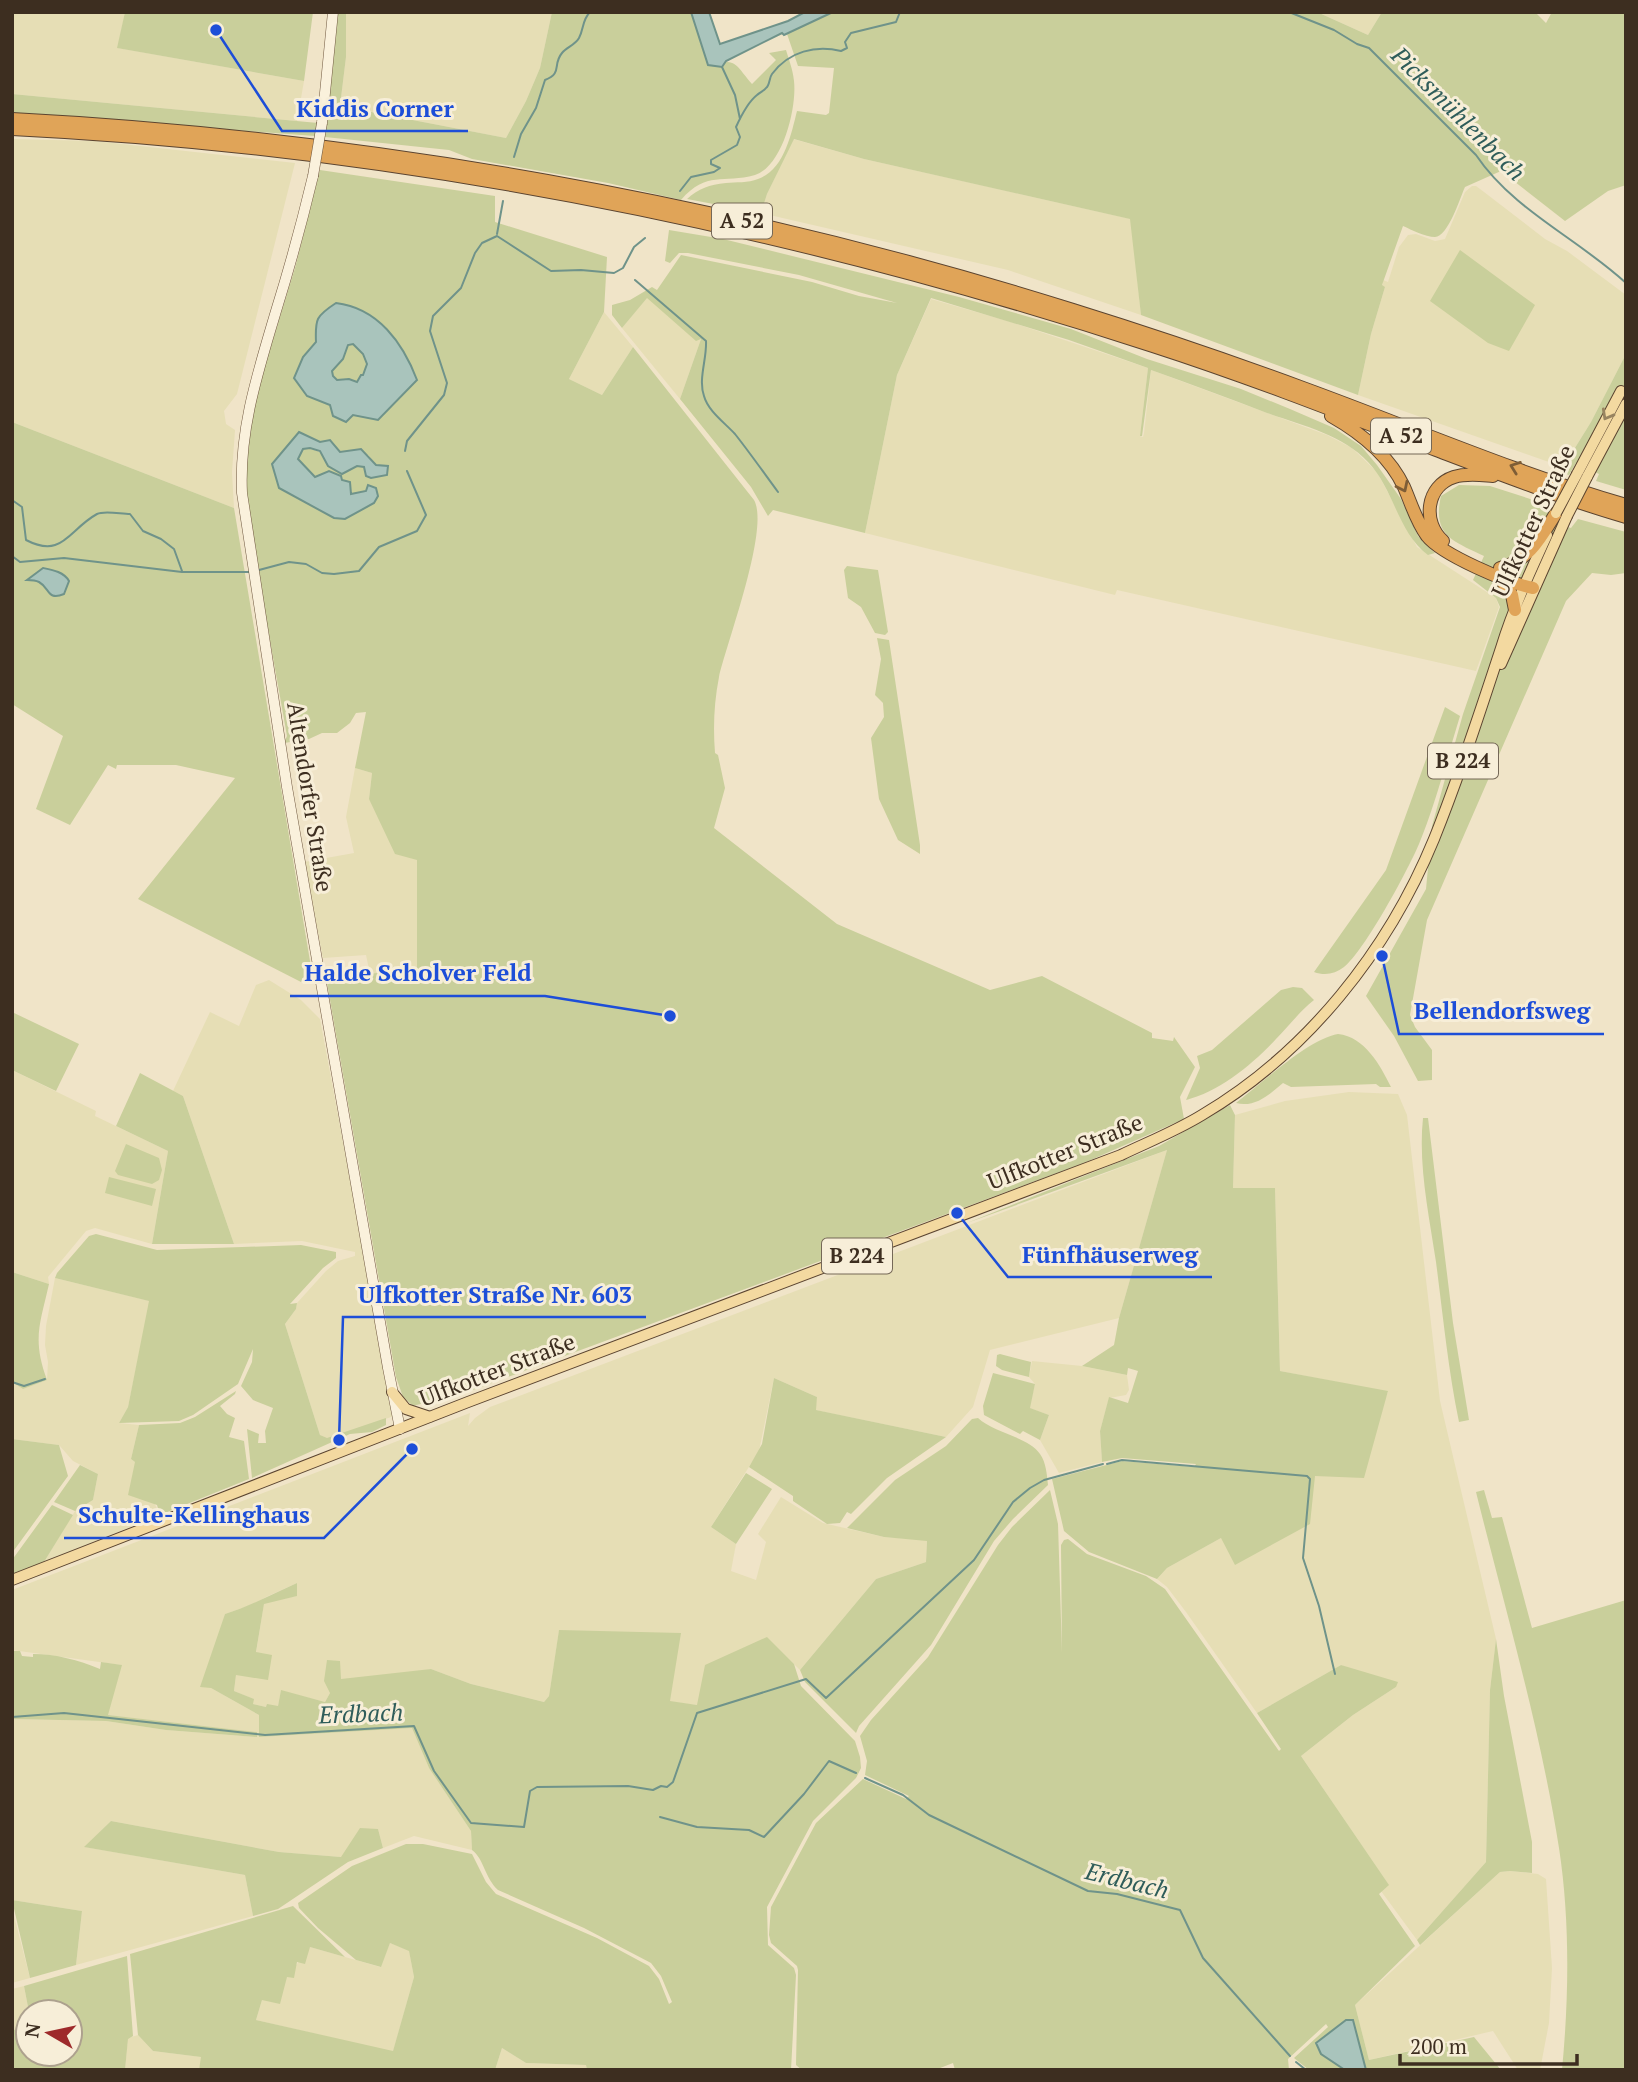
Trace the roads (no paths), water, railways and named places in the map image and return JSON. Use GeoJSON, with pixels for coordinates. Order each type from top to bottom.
{"type":"FeatureCollection","features":[{"type":"Feature","properties":{"kind":"highway","name":"A 52"},"geometry":{"type":"LineString","coordinates":[[12,119],[158,129],[375,154],[559,184],[801,234],[979,281],[1154,335],[1508,465],[1626,505]]}},
{"type":"Feature","properties":{"kind":"highway","name":"A 52"},"geometry":{"type":"LineString","coordinates":[[12,129],[265,150],[465,178],[634,209],[841,255],[976,291],[1152,345],[1297,397],[1504,477],[1626,517]]}},
{"type":"Feature","properties":{"kind":"highway"},"geometry":{"type":"LineString","coordinates":[[1297,397],[1349,427],[1377,449],[1395,472],[1420,524],[1434,543],[1452,555],[1528,585]]}},
{"type":"Feature","properties":{"kind":"highway"},"geometry":{"type":"LineString","coordinates":[[1504,477],[1473,474],[1452,477],[1434,493],[1429,509],[1432,528],[1441,539],[1499,572],[1508,586],[1515,610]]}},
{"type":"Feature","properties":{"kind":"highway"},"geometry":{"type":"LineString","coordinates":[[1499,572],[1524,558],[1562,515]]}},
{"type":"Feature","properties":{"kind":"main road","name":"Altendorfer Straße"},"geometry":{"type":"LineString","coordinates":[[333,12],[322,123],[313,176],[296,245],[254,385],[245,423],[241,472],[285,775],[400,1429]]}},
{"type":"Feature","properties":{"kind":"main road","name":"Ulfkotter Straße"},"geometry":{"type":"LineString","coordinates":[[12,1580],[430,1417],[1121,1155],[1202,1115],[1238,1092],[1272,1066],[1329,1010],[1361,969],[1386,930],[1433,841],[1515,610],[1625,390]]}},
{"type":"Feature","properties":{"kind":"main road","name":"Ulfkotter Straße"},"geometry":{"type":"LineString","coordinates":[[1582,475],[1607,439],[1626,404]]}},
{"type":"Feature","properties":{"kind":"main road"},"geometry":{"type":"LineString","coordinates":[[1607,439],[1626,422]]}},
{"type":"Feature","properties":{"kind":"main road","name":"Ulfkotter Straße"},"geometry":{"type":"LineString","coordinates":[[1491,682],[1508,651],[1528,585]]}},
{"type":"Feature","properties":{"kind":"main road"},"geometry":{"type":"LineString","coordinates":[[392,1392],[406,1409],[430,1417]]}},
{"type":"Feature","properties":{"kind":"water"},"geometry":{"type":"Polygon","coordinates":[[[691,12],[709,12],[720,44],[788,21],[805,12],[833,12],[784,35],[782,33],[726,61],[722,67],[708,65],[691,12]]]}},
{"type":"Feature","properties":{"kind":"water"},"geometry":{"type":"Polygon","coordinates":[[[336,303],[351,306],[376,320],[396,341],[411,366],[417,380],[378,420],[353,415],[346,422],[333,416],[330,405],[307,396],[294,378],[303,357],[316,342],[318,319],[336,303]],[[353,344],[348,345],[343,359],[332,371],[333,376],[337,380],[349,379],[357,382],[367,364],[363,354],[353,344]]]}},
{"type":"Feature","properties":{"kind":"water"},"geometry":{"type":"Polygon","coordinates":[[[299,432],[320,442],[330,440],[340,452],[361,449],[376,465],[388,466],[387,475],[371,478],[366,476],[364,467],[357,466],[342,474],[328,466],[320,451],[310,448],[303,449],[298,459],[315,477],[329,471],[341,476],[342,480],[350,482],[351,494],[366,491],[368,485],[376,488],[378,496],[374,503],[345,519],[334,518],[279,488],[272,464],[299,432]]]}},
{"type":"Feature","properties":{"kind":"water"},"geometry":{"type":"Polygon","coordinates":[[[43,568],[67,578],[69,581],[64,594],[54,596],[39,582],[27,580],[43,568]]]}},
{"type":"Feature","properties":{"kind":"water"},"geometry":{"type":"Polygon","coordinates":[[[1346,2020],[1353,2020],[1366,2070],[1345,2070],[1321,2054],[1316,2043],[1346,2020]]]}},
{"type":"Feature","properties":{"kind":"waterway"},"geometry":{"type":"LineString","coordinates":[[514,157],[521,134],[536,108],[545,80],[554,75],[559,57],[579,38],[590,12]]}},
{"type":"Feature","properties":{"kind":"waterway"},"geometry":{"type":"LineString","coordinates":[[680,191],[691,177],[720,168],[711,164],[711,160],[737,145],[740,137],[736,127],[745,110],[767,87],[772,74],[786,60],[813,50],[841,51],[847,48],[845,42],[851,33],[896,22],[900,12]]}},
{"type":"Feature","properties":{"kind":"waterway","name":"Picksmühlenbach"},"geometry":{"type":"LineString","coordinates":[[1289,12],[1369,48],[1476,155],[1508,192],[1626,283]]}},
{"type":"Feature","properties":{"kind":"waterway"},"geometry":{"type":"LineString","coordinates":[[722,67],[735,95],[740,119]]}},
{"type":"Feature","properties":{"kind":"waterway"},"geometry":{"type":"LineString","coordinates":[[497,234],[503,201]]}},
{"type":"Feature","properties":{"kind":"waterway"},"geometry":{"type":"LineString","coordinates":[[405,451],[407,441],[444,395],[447,383],[430,331],[433,316],[461,288],[475,253],[482,243],[497,236],[551,271],[614,273],[623,268],[634,247],[645,238]]}},
{"type":"Feature","properties":{"kind":"waterway"},"geometry":{"type":"LineString","coordinates":[[635,280],[706,341],[702,383],[706,401],[735,434],[778,492]]}},
{"type":"Feature","properties":{"kind":"waterway"},"geometry":{"type":"LineString","coordinates":[[259,570],[289,562],[306,564],[322,573],[359,571],[379,547],[417,531],[426,515],[407,471]]}},
{"type":"Feature","properties":{"kind":"waterway"},"geometry":{"type":"LineString","coordinates":[[12,500],[22,507],[26,540],[38,545],[57,544],[97,514],[130,514],[143,531],[161,539],[174,549],[182,571]]}},
{"type":"Feature","properties":{"kind":"waterway"},"geometry":{"type":"LineString","coordinates":[[12,556],[20,562],[64,558],[182,572],[250,572]]}},
{"type":"Feature","properties":{"kind":"waterway"},"geometry":{"type":"LineString","coordinates":[[12,1382],[24,1386],[45,1379]]}},
{"type":"Feature","properties":{"kind":"waterway"},"geometry":{"type":"LineString","coordinates":[[1107,1464],[1122,1460],[1307,1476],[1310,1479],[1303,1558],[1319,1606],[1335,1674]]}},
{"type":"Feature","properties":{"kind":"waterway","name":"Erdbach"},"geometry":{"type":"LineString","coordinates":[[12,1717],[64,1713],[265,1735],[414,1726],[434,1771],[471,1823],[524,1827],[530,1791],[537,1787],[628,1786],[653,1790],[661,1786],[667,1787],[673,1782],[697,1713],[806,1679],[826,1698],[974,1560],[1013,1502],[1044,1480],[1103,1464]]}},
{"type":"Feature","properties":{"kind":"waterway","name":"Erdbach"},"geometry":{"type":"LineString","coordinates":[[660,1817],[697,1827],[749,1830],[764,1837],[804,1794],[829,1761],[856,1773]]}},
{"type":"Feature","properties":{"kind":"waterway","name":"Erdbach"},"geometry":{"type":"LineString","coordinates":[[865,1778],[903,1795],[929,1815],[1088,1891],[1117,1894],[1180,1910],[1203,1958],[1290,2056]]}},
{"type":"Feature","properties":{"kind":"waterway","name":"Erdbach"},"geometry":{"type":"LineString","coordinates":[[1296,2062],[1306,2070]]}},
{"type":"Feature","properties":{"kind":"place","name":"Kiddis Corner"},"geometry":{"type":"Point","coordinates":[216,30]}},
{"type":"Feature","properties":{"kind":"place","name":"Bellendorfsweg"},"geometry":{"type":"Point","coordinates":[1382,956]}},
{"type":"Feature","properties":{"kind":"place","name":"Halde Scholver Feld"},"geometry":{"type":"Point","coordinates":[670,1016]}},
{"type":"Feature","properties":{"kind":"place","name":"Fünfhäuserweg"},"geometry":{"type":"Point","coordinates":[957,1213]}},
{"type":"Feature","properties":{"kind":"place","name":"Ulfkotter Straße Nr. 603"},"geometry":{"type":"Point","coordinates":[339,1440]}},
{"type":"Feature","properties":{"kind":"place","name":"Schulte-Kellinghaus"},"geometry":{"type":"Point","coordinates":[412,1449]}}]}
